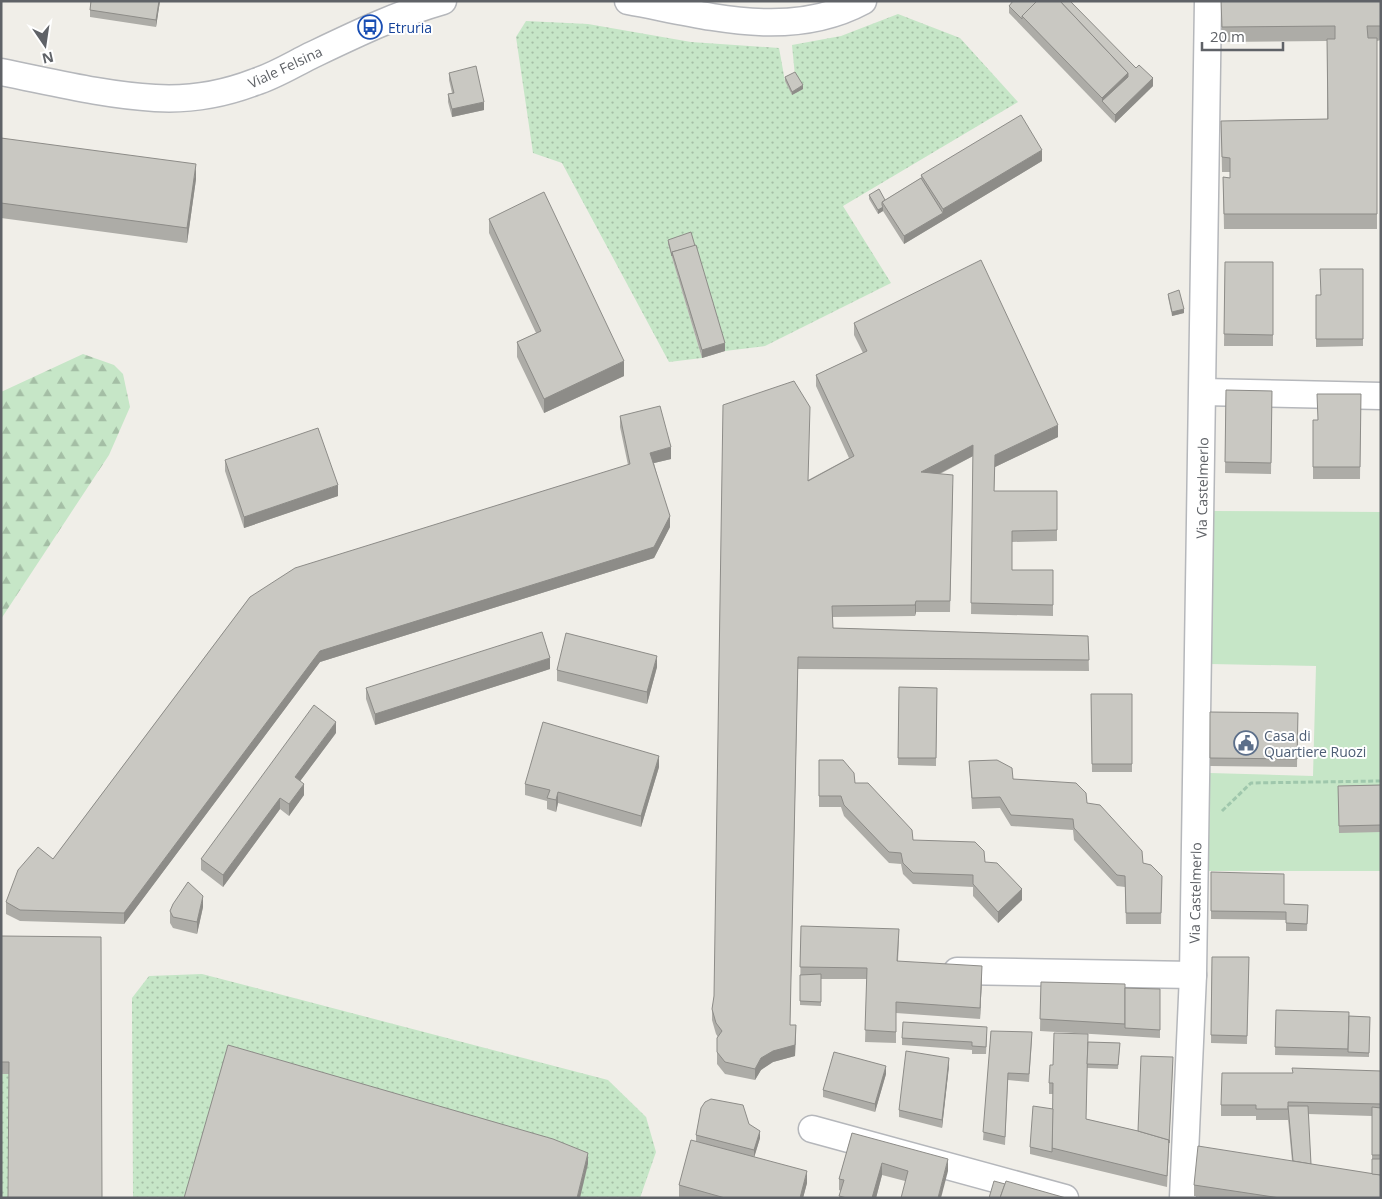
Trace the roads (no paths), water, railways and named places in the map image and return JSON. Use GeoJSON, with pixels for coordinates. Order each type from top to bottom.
{"type":"FeatureCollection","features":[{"type":"Feature","properties":{"kind":"street","name":"Viale Felsina"},"geometry":{"type":"LineString","coordinates":[[1,72],[122,94],[156,98],[203,96],[258,82],[370,27],[443,1]]}},
{"type":"Feature","properties":{"kind":"street"},"geometry":{"type":"LineString","coordinates":[[628,1],[747,22],[789,23],[822,17],[863,1]]}},
{"type":"Feature","properties":{"kind":"street","name":"Via Castelmerlo"},"geometry":{"type":"LineString","coordinates":[[1183,1198],[1194,975],[1208,1]]}},
{"type":"Feature","properties":{"kind":"street"},"geometry":{"type":"LineString","coordinates":[[1203,392],[1381,396]]}},
{"type":"Feature","properties":{"kind":"street"},"geometry":{"type":"LineString","coordinates":[[957,971],[1194,975]]}},
{"type":"Feature","properties":{"kind":"street"},"geometry":{"type":"LineString","coordinates":[[812,1129],[1065,1198]]}},
{"type":"Feature","properties":{"kind":"place","name":"Etruria"},"geometry":{"type":"Point","coordinates":[370,27]}},
{"type":"Feature","properties":{"kind":"place","name":"Casa di Quartiere Ruozi"},"geometry":{"type":"Point","coordinates":[1246,743]}}]}
